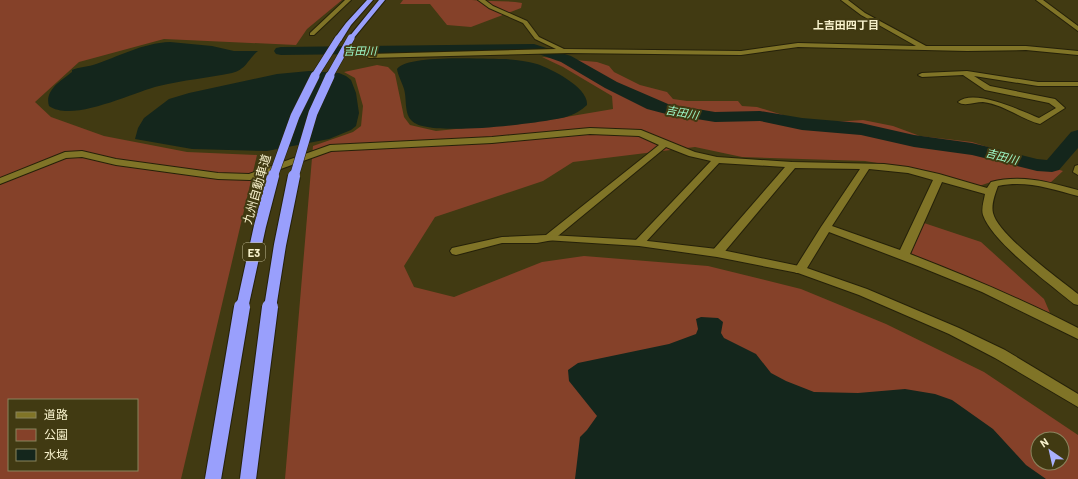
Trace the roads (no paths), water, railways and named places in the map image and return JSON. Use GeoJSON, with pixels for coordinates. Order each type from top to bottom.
{"type":"FeatureCollection","features":[{"type":"Feature","properties":{"kind":"highway","name":"九州自動車道"},"geometry":{"type":"LineString","coordinates":[[213,479],[226,390],[245,292],[268,191],[296,111],[323,59],[348,24],[370,0]]}},
{"type":"Feature","properties":{"kind":"highway","name":"E3"},"geometry":{"type":"LineString","coordinates":[[248,479],[272,287],[290,188],[302,142],[329,76],[351,38],[382,0]]}},
{"type":"Feature","properties":{"kind":"street"},"geometry":{"type":"LineString","coordinates":[[312,34],[348,0]]}},
{"type":"Feature","properties":{"kind":"street"},"geometry":{"type":"LineString","coordinates":[[481,0],[491,7],[525,22],[537,38],[568,51]]}},
{"type":"Feature","properties":{"kind":"street"},"geometry":{"type":"LineString","coordinates":[[844,0],[863,14],[925,48]]}},
{"type":"Feature","properties":{"kind":"street"},"geometry":{"type":"LineString","coordinates":[[1039,0],[1077,27]]}},
{"type":"Feature","properties":{"kind":"street"},"geometry":{"type":"LineString","coordinates":[[369,56],[568,51],[741,53],[798,45],[925,48],[1026,48],[1078,53]]}},
{"type":"Feature","properties":{"kind":"street"},"geometry":{"type":"LineString","coordinates":[[962,102],[983,100],[1004,106],[1040,121],[1061,108],[1052,101],[988,88],[964,73]]}},
{"type":"Feature","properties":{"kind":"street"},"geometry":{"type":"LineString","coordinates":[[922,75],[964,73],[1038,84],[1078,84]]}},
{"type":"Feature","properties":{"kind":"street"},"geometry":{"type":"LineString","coordinates":[[0,181],[65,155],[82,154],[116,162],[218,176],[250,177],[330,148],[492,140],[590,131],[641,133],[664,144],[692,154],[717,160],[792,165],[884,167],[908,170],[939,177],[990,192]]}},
{"type":"Feature","properties":{"kind":"street"},"geometry":{"type":"LineString","coordinates":[[549,238],[664,144]]}},
{"type":"Feature","properties":{"kind":"street"},"geometry":{"type":"LineString","coordinates":[[639,244],[717,160]]}},
{"type":"Feature","properties":{"kind":"street"},"geometry":{"type":"LineString","coordinates":[[717,253],[792,165]]}},
{"type":"Feature","properties":{"kind":"street"},"geometry":{"type":"LineString","coordinates":[[800,270],[826,227],[866,167]]}},
{"type":"Feature","properties":{"kind":"street"},"geometry":{"type":"LineString","coordinates":[[904,255],[939,177]]}},
{"type":"Feature","properties":{"kind":"street"},"geometry":{"type":"LineString","coordinates":[[1078,193],[1035,182],[1018,180],[994,184],[990,192],[988,214],[995,228],[1078,301]]}},
{"type":"Feature","properties":{"kind":"street"},"geometry":{"type":"LineString","coordinates":[[826,227],[904,255],[959,277],[1054,321],[1078,334]]}},
{"type":"Feature","properties":{"kind":"street"},"geometry":{"type":"LineString","coordinates":[[456,251],[500,240],[515,238],[535,240],[549,238],[639,244],[717,253],[800,270],[863,292],[954,331],[1000,354],[1078,401]]}},
{"type":"Feature","properties":{"kind":"water"},"geometry":{"type":"Polygon","coordinates":[[[170,42],[212,46],[234,51],[258,51],[244,67],[232,73],[159,86],[87,109],[73,111],[60,110],[49,106],[48,100],[51,90],[72,72],[72,70],[93,65],[150,45],[170,42]]]}},
{"type":"Feature","properties":{"kind":"water"},"geometry":{"type":"Polygon","coordinates":[[[448,58],[506,59],[526,61],[537,64],[560,75],[582,92],[586,99],[587,105],[572,115],[553,120],[486,128],[461,129],[422,126],[409,118],[405,93],[397,69],[404,64],[415,61],[448,58]]]}},
{"type":"Feature","properties":{"kind":"water"},"geometry":{"type":"Polygon","coordinates":[[[309,71],[339,73],[351,80],[356,93],[359,113],[356,126],[351,130],[329,139],[267,151],[192,149],[135,139],[138,128],[144,118],[169,99],[189,93],[277,74],[309,71]]]}},
{"type":"Feature","properties":{"kind":"water"},"geometry":{"type":"Polygon","coordinates":[[[701,317],[718,318],[723,322],[721,333],[724,338],[756,354],[771,373],[786,381],[814,392],[858,393],[905,389],[935,394],[952,400],[993,429],[1030,468],[1030,471],[1035,471],[1046,479],[575,479],[580,437],[597,416],[569,381],[568,370],[578,363],[669,344],[696,334],[698,329],[696,319],[701,317]]]}},
{"type":"Feature","properties":{"kind":"waterway","name":"吉田川"},"geometry":{"type":"LineString","coordinates":[[281,51],[534,48],[566,59],[611,85],[653,105],[666,109],[715,117],[760,116],[802,124],[861,129],[914,141],[972,149],[1037,165],[1052,166],[1078,136]]}},
{"type":"Feature","properties":{"kind":"district","name":"上吉田四丁目"},"geometry":{"type":"Point","coordinates":[846,24]}}]}
